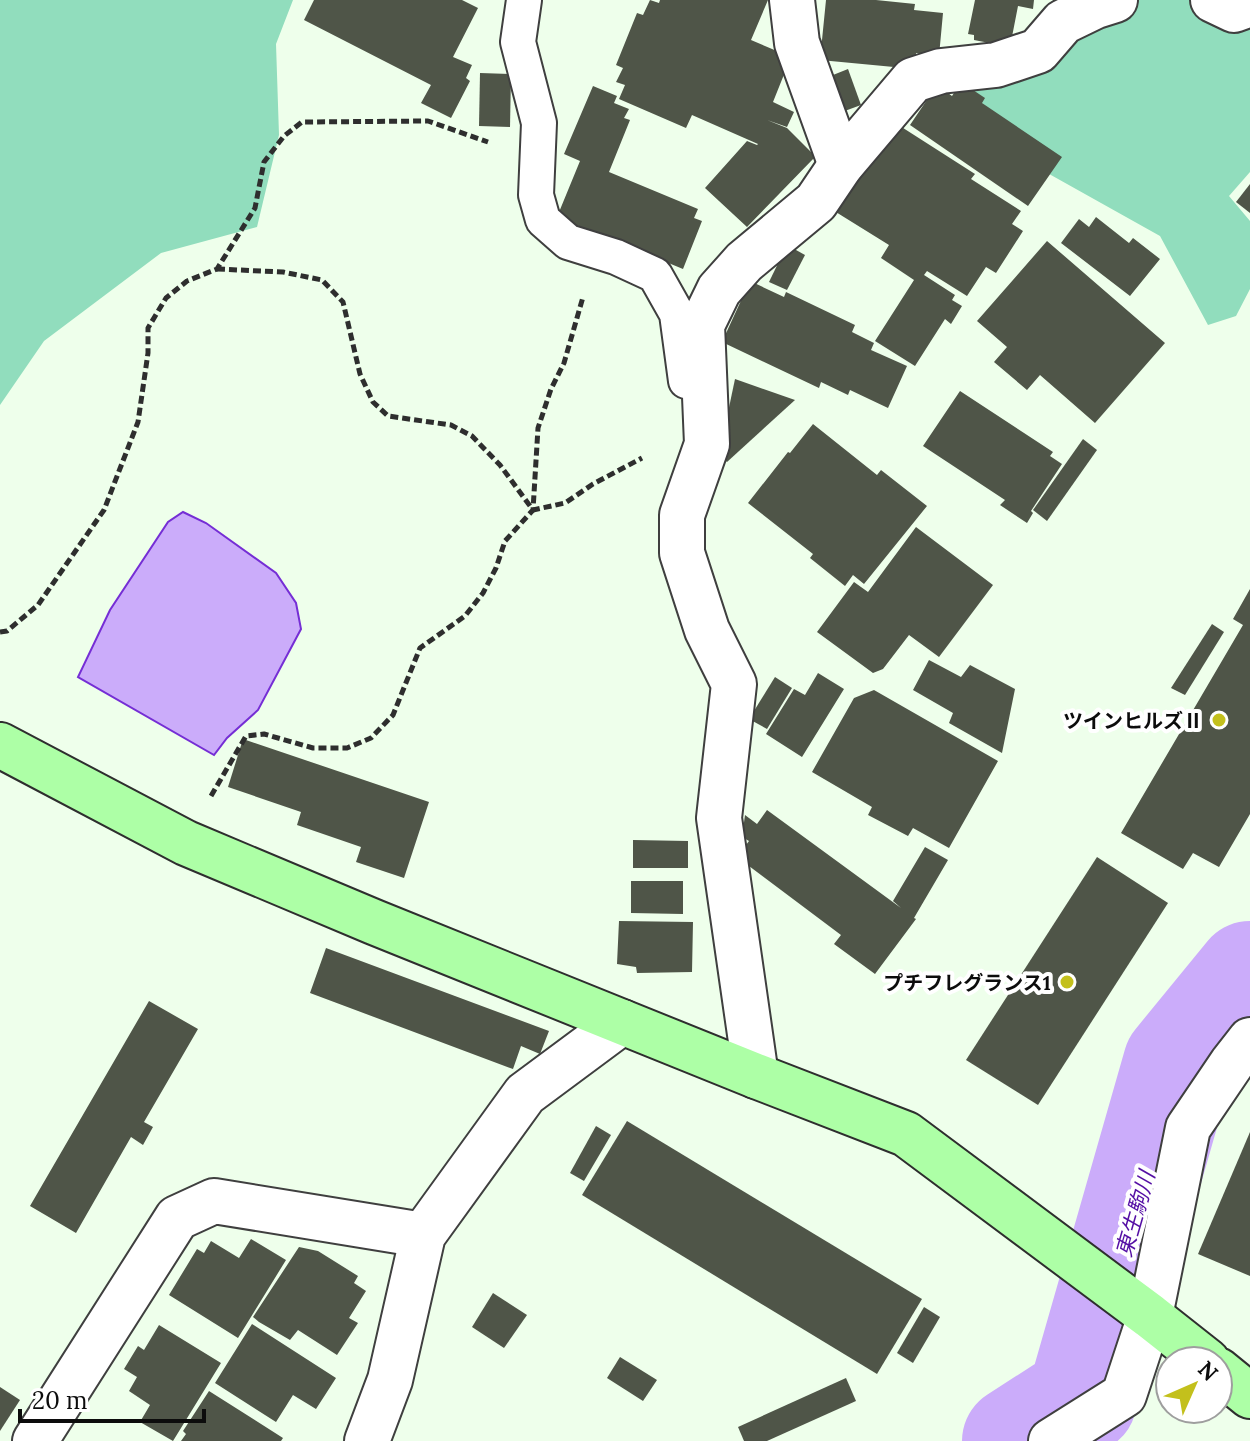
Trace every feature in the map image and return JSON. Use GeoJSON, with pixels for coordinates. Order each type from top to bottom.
{"type":"FeatureCollection","features":[{"type":"Feature","properties":{"kind":"street"},"geometry":{"type":"LineString","coordinates":[[792,0],[797,43],[841,165]]}},
{"type":"Feature","properties":{"kind":"street"},"geometry":{"type":"LineString","coordinates":[[756,1076],[719,818],[734,684],[707,630],[682,553],[682,515],[707,438],[702,325],[719,290],[744,262],[816,202],[841,165],[913,80],[941,71],[996,65],[1038,51],[1063,22],[1115,0]]}},
{"type":"Feature","properties":{"kind":"street"},"geometry":{"type":"LineString","coordinates":[[1213,0],[1234,10],[1250,4]]}},
{"type":"Feature","properties":{"kind":"street"},"geometry":{"type":"LineString","coordinates":[[0,745],[186,843],[374,922],[906,1134],[1187,1345]]}},
{"type":"Feature","properties":{"kind":"street"},"geometry":{"type":"LineString","coordinates":[[367,1441],[390,1380],[423,1235],[525,1094],[622,1022]]}},
{"type":"Feature","properties":{"kind":"street"},"geometry":{"type":"LineString","coordinates":[[1051,1441],[1124,1395],[1150,1316],[1188,1128],[1250,1040]]}},
{"type":"Feature","properties":{"kind":"street"},"geometry":{"type":"LineString","coordinates":[[35,1441],[177,1218],[214,1201],[423,1235]]}},
{"type":"Feature","properties":{"kind":"street"},"geometry":{"type":"LineString","coordinates":[[1234,1383],[1250,1396]]}},
{"type":"Feature","properties":{"kind":"lane"},"geometry":{"type":"LineString","coordinates":[[524,0],[518,42],[539,123],[536,195],[543,220],[568,242],[616,257],[655,275],[677,314],[688,403],[707,438]]}},
{"type":"Feature","properties":{"kind":"path"},"geometry":{"type":"LineString","coordinates":[[217,269],[255,208],[264,162],[284,136],[302,122],[428,121],[537,159]]}},
{"type":"Feature","properties":{"kind":"path"},"geometry":{"type":"LineString","coordinates":[[533,510],[538,428],[551,389],[564,363],[584,299],[568,242]]}},
{"type":"Feature","properties":{"kind":"path"},"geometry":{"type":"LineString","coordinates":[[0,632],[7,631],[38,605],[104,510],[138,422],[148,353],[148,328],[166,298],[187,281],[217,269],[283,272],[322,280],[343,302],[360,374],[373,402],[388,416],[451,425],[472,436],[500,465],[533,510]]}},
{"type":"Feature","properties":{"kind":"path"},"geometry":{"type":"LineString","coordinates":[[186,843],[246,736],[264,734],[313,748],[347,748],[371,738],[393,715],[420,648],[465,616],[483,593],[505,541],[533,510],[565,503],[593,484],[671,442],[707,438]]}},
{"type":"Feature","properties":{"kind":"green space"},"geometry":{"type":"Polygon","coordinates":[[[0,0],[293,0],[276,44],[279,135],[257,227],[161,253],[44,341],[0,405],[0,0]]]}},
{"type":"Feature","properties":{"kind":"green space"},"geometry":{"type":"Polygon","coordinates":[[[1064,0],[1250,0],[1250,172],[1229,196],[1250,221],[1250,289],[1236,316],[1208,325],[1160,236],[1042,170],[953,71],[1059,12],[1064,0]]]}},
{"type":"Feature","properties":{"kind":"shaded area"},"geometry":{"type":"Polygon","coordinates":[[[183,512],[206,523],[276,573],[296,603],[301,629],[258,710],[227,738],[214,755],[78,677],[110,610],[168,522],[183,512]]]}},
{"type":"Feature","properties":{"kind":"building"},"geometry":{"type":"Polygon","coordinates":[[[314,0],[462,0],[478,8],[453,57],[472,65],[466,78],[470,81],[451,118],[421,103],[431,85],[304,20],[314,0]]]}},
{"type":"Feature","properties":{"kind":"building"},"geometry":{"type":"Polygon","coordinates":[[[650,0],[659,3],[660,0],[768,0],[751,40],[791,57],[773,102],[794,112],[787,127],[767,120],[787,128],[814,158],[747,227],[705,188],[747,141],[758,144],[692,115],[686,128],[619,99],[625,85],[616,82],[623,68],[616,65],[637,13],[643,15],[650,0]]]}},
{"type":"Feature","properties":{"kind":"building"},"geometry":{"type":"Polygon","coordinates":[[[826,0],[915,4],[914,10],[943,13],[939,56],[916,53],[915,69],[820,60],[826,0]]]}},
{"type":"Feature","properties":{"kind":"building"},"geometry":{"type":"Polygon","coordinates":[[[975,0],[1034,0],[1033,9],[1018,6],[1010,47],[974,40],[974,35],[968,34],[975,0]]]}},
{"type":"Feature","properties":{"kind":"building"},"geometry":{"type":"Polygon","coordinates":[[[848,69],[861,105],[842,112],[828,77],[848,69]]]}},
{"type":"Feature","properties":{"kind":"building"},"geometry":{"type":"Polygon","coordinates":[[[480,73],[511,74],[510,127],[479,126],[480,73]]]}},
{"type":"Feature","properties":{"kind":"building"},"geometry":{"type":"Polygon","coordinates":[[[961,82],[985,98],[982,103],[1062,157],[1028,206],[910,125],[937,85],[952,96],[961,82]]]}},
{"type":"Feature","properties":{"kind":"building"},"geometry":{"type":"Polygon","coordinates":[[[593,86],[617,96],[614,103],[629,109],[624,118],[630,120],[609,172],[698,209],[694,218],[702,221],[683,269],[557,217],[580,161],[564,154],[593,86]]]}},
{"type":"Feature","properties":{"kind":"building"},"geometry":{"type":"Polygon","coordinates":[[[900,126],[975,174],[971,179],[1021,211],[1012,224],[1023,231],[996,273],[986,267],[967,296],[927,271],[924,275],[955,295],[952,300],[962,306],[951,324],[945,319],[915,366],[875,341],[914,280],[881,258],[889,245],[831,209],[900,126]]]}},
{"type":"Feature","properties":{"kind":"building"},"geometry":{"type":"Polygon","coordinates":[[[1250,184],[1250,213],[1236,202],[1250,184]]]}},
{"type":"Feature","properties":{"kind":"building"},"geometry":{"type":"Polygon","coordinates":[[[1096,217],[1129,243],[1133,238],[1160,259],[1130,296],[1061,243],[1079,219],[1089,227],[1096,217]]]}},
{"type":"Feature","properties":{"kind":"building"},"geometry":{"type":"Polygon","coordinates":[[[1047,241],[1165,343],[1095,423],[1040,375],[1027,390],[994,362],[1007,347],[977,321],[1047,241]]]}},
{"type":"Feature","properties":{"kind":"building"},"geometry":{"type":"Polygon","coordinates":[[[787,245],[805,255],[787,290],[769,282],[787,245]]]}},
{"type":"Feature","properties":{"kind":"building"},"geometry":{"type":"Polygon","coordinates":[[[750,281],[784,297],[786,292],[855,325],[852,332],[874,343],[871,350],[907,366],[888,408],[850,390],[848,395],[821,382],[819,388],[722,342],[750,281]]]}},
{"type":"Feature","properties":{"kind":"building"},"geometry":{"type":"Polygon","coordinates":[[[735,379],[795,400],[727,462],[719,455],[735,379]]]}},
{"type":"Feature","properties":{"kind":"building"},"geometry":{"type":"Polygon","coordinates":[[[960,391],[1053,452],[1050,456],[1062,464],[1031,511],[1033,513],[1027,523],[1000,505],[1005,500],[923,446],[960,391]]]}},
{"type":"Feature","properties":{"kind":"building"},"geometry":{"type":"Polygon","coordinates":[[[813,424],[877,475],[881,470],[927,506],[864,584],[853,575],[845,586],[810,558],[813,554],[748,503],[813,424]]]}},
{"type":"Feature","properties":{"kind":"building"},"geometry":{"type":"Polygon","coordinates":[[[1083,439],[1097,450],[1047,521],[1033,510],[1083,439]]]}},
{"type":"Feature","properties":{"kind":"building"},"geometry":{"type":"Polygon","coordinates":[[[916,527],[993,585],[939,657],[909,635],[883,669],[873,673],[817,632],[854,582],[868,592],[916,527]]]}},
{"type":"Feature","properties":{"kind":"building","name":"ツインヒルズⅡ"},"geometry":{"type":"Polygon","coordinates":[[[1250,589],[1250,814],[1219,867],[1193,853],[1183,869],[1121,833],[1243,625],[1233,619],[1250,589]]]}},
{"type":"Feature","properties":{"kind":"building"},"geometry":{"type":"Polygon","coordinates":[[[1212,624],[1224,632],[1185,695],[1171,688],[1212,624]]]}},
{"type":"Feature","properties":{"kind":"building"},"geometry":{"type":"Polygon","coordinates":[[[929,660],[961,677],[970,665],[1015,689],[1002,753],[949,723],[953,713],[913,690],[929,660]]]}},
{"type":"Feature","properties":{"kind":"building"},"geometry":{"type":"Polygon","coordinates":[[[818,673],[844,689],[802,757],[766,734],[794,689],[805,695],[818,673]]]}},
{"type":"Feature","properties":{"kind":"building"},"geometry":{"type":"Polygon","coordinates":[[[775,677],[792,688],[767,729],[749,719],[775,677]]]}},
{"type":"Feature","properties":{"kind":"building"},"geometry":{"type":"Polygon","coordinates":[[[874,690],[998,761],[949,848],[913,828],[908,836],[868,815],[872,807],[812,772],[854,698],[874,690]]]}},
{"type":"Feature","properties":{"kind":"building"},"geometry":{"type":"Polygon","coordinates":[[[243,739],[429,802],[404,878],[356,862],[361,847],[297,825],[301,812],[228,787],[243,739]]]}},
{"type":"Feature","properties":{"kind":"building"},"geometry":{"type":"Polygon","coordinates":[[[767,810],[901,908],[893,901],[925,847],[948,860],[916,919],[875,974],[834,944],[841,935],[737,857],[749,841],[742,837],[745,815],[757,824],[767,810]]]}},
{"type":"Feature","properties":{"kind":"building"},"geometry":{"type":"Polygon","coordinates":[[[633,840],[688,841],[688,868],[633,868],[633,840]]]}},
{"type":"Feature","properties":{"kind":"building","name":"プチフレグランス1"},"geometry":{"type":"Polygon","coordinates":[[[1097,857],[1168,903],[1038,1105],[966,1060],[1097,857]]]}},
{"type":"Feature","properties":{"kind":"building"},"geometry":{"type":"Polygon","coordinates":[[[631,881],[683,881],[683,914],[631,913],[631,881]]]}},
{"type":"Feature","properties":{"kind":"building"},"geometry":{"type":"Polygon","coordinates":[[[619,921],[693,922],[692,972],[637,973],[636,967],[617,964],[619,921]]]}},
{"type":"Feature","properties":{"kind":"building"},"geometry":{"type":"Polygon","coordinates":[[[326,948],[549,1031],[540,1054],[521,1046],[513,1069],[310,993],[326,948]]]}},
{"type":"Feature","properties":{"kind":"building"},"geometry":{"type":"Polygon","coordinates":[[[149,1001],[198,1029],[144,1122],[153,1127],[143,1145],[131,1137],[76,1233],[30,1206],[149,1001]]]}},
{"type":"Feature","properties":{"kind":"building"},"geometry":{"type":"Polygon","coordinates":[[[627,1121],[922,1299],[877,1374],[582,1195],[627,1121]]]}},
{"type":"Feature","properties":{"kind":"building"},"geometry":{"type":"Polygon","coordinates":[[[596,1126],[611,1135],[584,1181],[570,1173],[596,1126]]]}},
{"type":"Feature","properties":{"kind":"building"},"geometry":{"type":"Polygon","coordinates":[[[1250,1132],[1250,1276],[1198,1254],[1250,1132]]]}},
{"type":"Feature","properties":{"kind":"building"},"geometry":{"type":"Polygon","coordinates":[[[251,1239],[286,1260],[238,1338],[169,1295],[197,1249],[204,1253],[211,1241],[239,1258],[251,1239]]]}},
{"type":"Feature","properties":{"kind":"building"},"geometry":{"type":"Polygon","coordinates":[[[299,1247],[318,1251],[358,1276],[354,1283],[366,1291],[349,1318],[358,1323],[337,1355],[298,1330],[290,1340],[253,1317],[299,1247]]]}},
{"type":"Feature","properties":{"kind":"building"},"geometry":{"type":"Polygon","coordinates":[[[493,1293],[527,1315],[504,1348],[472,1327],[493,1293]]]}},
{"type":"Feature","properties":{"kind":"building"},"geometry":{"type":"Polygon","coordinates":[[[924,1307],[940,1317],[913,1363],[897,1353],[924,1307]]]}},
{"type":"Feature","properties":{"kind":"building"},"geometry":{"type":"Polygon","coordinates":[[[252,1324],[336,1378],[316,1409],[293,1395],[276,1422],[215,1383],[252,1324]]]}},
{"type":"Feature","properties":{"kind":"building"},"geometry":{"type":"Polygon","coordinates":[[[159,1325],[221,1363],[173,1441],[140,1422],[150,1405],[129,1391],[137,1377],[124,1369],[138,1346],[144,1350],[159,1325]]]}},
{"type":"Feature","properties":{"kind":"building"},"geometry":{"type":"Polygon","coordinates":[[[620,1357],[657,1380],[643,1401],[607,1378],[620,1357]]]}},
{"type":"Feature","properties":{"kind":"building"},"geometry":{"type":"Polygon","coordinates":[[[846,1378],[856,1401],[767,1441],[744,1441],[738,1427],[846,1378]]]}},
{"type":"Feature","properties":{"kind":"building"},"geometry":{"type":"Polygon","coordinates":[[[0,1387],[20,1400],[0,1431],[0,1387]]]}},
{"type":"Feature","properties":{"kind":"building"},"geometry":{"type":"Polygon","coordinates":[[[209,1391],[283,1438],[281,1441],[181,1441],[186,1434],[183,1431],[209,1391]]]}},
{"type":"Feature","properties":{"kind":"waterway","name":"東生駒川"},"geometry":{"type":"LineString","coordinates":[[1017,1441],[1082,1399],[1178,1064],[1250,976]]}},
{"type":"Feature","properties":{"kind":"place","name":"ツインヒルズⅡ"},"geometry":{"type":"Point","coordinates":[1219,720]}},
{"type":"Feature","properties":{"kind":"place","name":"プチフレグランス1"},"geometry":{"type":"Point","coordinates":[1067,982]}}]}
